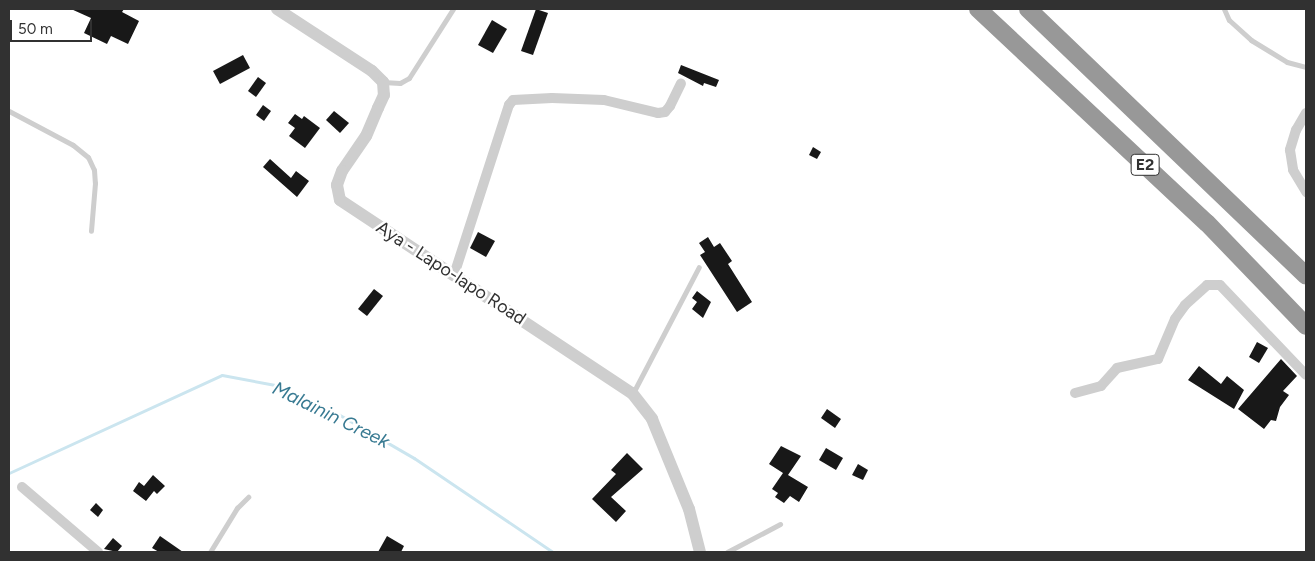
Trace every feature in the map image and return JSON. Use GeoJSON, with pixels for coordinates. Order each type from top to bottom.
{"type":"FeatureCollection","features":[{"type":"Feature","properties":{"kind":"highway","name":"E2"},"geometry":{"type":"LineString","coordinates":[[978,9],[1206,223],[1306,326]]}},
{"type":"Feature","properties":{"kind":"highway","name":"E2"},"geometry":{"type":"LineString","coordinates":[[1028,9],[1306,276]]}},
{"type":"Feature","properties":{"kind":"street"},"geometry":{"type":"LineString","coordinates":[[277,9],[291,12],[372,71],[383,82]]}},
{"type":"Feature","properties":{"kind":"street","name":"Aya - Lapo-lapo Road"},"geometry":{"type":"LineString","coordinates":[[383,82],[384,95],[366,136],[342,171],[337,185],[340,200],[632,393],[652,419],[689,509],[700,552]]}},
{"type":"Feature","properties":{"kind":"street"},"geometry":{"type":"LineString","coordinates":[[454,275],[509,105],[513,100],[552,98],[604,100],[658,113],[665,112],[670,106],[681,83]]}},
{"type":"Feature","properties":{"kind":"street"},"geometry":{"type":"LineString","coordinates":[[1306,112],[1296,130],[1290,150],[1292,170],[1306,192]]}},
{"type":"Feature","properties":{"kind":"street"},"geometry":{"type":"LineString","coordinates":[[1075,393],[1101,386],[1117,368],[1158,359],[1175,319],[1185,305],[1208,285],[1220,285],[1306,375]]}},
{"type":"Feature","properties":{"kind":"street"},"geometry":{"type":"LineString","coordinates":[[22,487],[98,552]]}},
{"type":"Feature","properties":{"kind":"lane"},"geometry":{"type":"LineString","coordinates":[[383,82],[400,83],[408,78],[453,9]]}},
{"type":"Feature","properties":{"kind":"lane"},"geometry":{"type":"LineString","coordinates":[[1224,9],[1229,20],[1251,40],[1286,62],[1306,67]]}},
{"type":"Feature","properties":{"kind":"lane"},"geometry":{"type":"LineString","coordinates":[[9,111],[73,145],[88,157],[94,170],[95,183],[91,231]]}},
{"type":"Feature","properties":{"kind":"lane"},"geometry":{"type":"LineString","coordinates":[[632,393],[699,267]]}},
{"type":"Feature","properties":{"kind":"lane"},"geometry":{"type":"LineString","coordinates":[[210,552],[248,497]]}},
{"type":"Feature","properties":{"kind":"lane"},"geometry":{"type":"LineString","coordinates":[[727,552],[780,524]]}},
{"type":"Feature","properties":{"kind":"building"},"geometry":{"type":"Polygon","coordinates":[[[71,9],[124,9],[122,12],[139,21],[128,44],[111,36],[107,44],[84,33],[91,18],[71,9]]]}},
{"type":"Feature","properties":{"kind":"building"},"geometry":{"type":"Polygon","coordinates":[[[536,9],[548,13],[533,55],[521,51],[536,9]]]}},
{"type":"Feature","properties":{"kind":"building"},"geometry":{"type":"Polygon","coordinates":[[[492,20],[507,29],[493,53],[478,45],[492,20]]]}},
{"type":"Feature","properties":{"kind":"building"},"geometry":{"type":"Polygon","coordinates":[[[243,55],[250,68],[220,84],[213,71],[243,55]]]}},
{"type":"Feature","properties":{"kind":"building"},"geometry":{"type":"Polygon","coordinates":[[[681,65],[719,80],[716,87],[704,83],[703,86],[678,73],[681,65]]]}},
{"type":"Feature","properties":{"kind":"building"},"geometry":{"type":"Polygon","coordinates":[[[258,77],[266,83],[256,97],[248,91],[258,77]]]}},
{"type":"Feature","properties":{"kind":"building"},"geometry":{"type":"Polygon","coordinates":[[[263,105],[271,111],[264,121],[256,115],[263,105]]]}},
{"type":"Feature","properties":{"kind":"building"},"geometry":{"type":"Polygon","coordinates":[[[334,111],[349,123],[340,133],[326,120],[334,111]]]}},
{"type":"Feature","properties":{"kind":"building"},"geometry":{"type":"Polygon","coordinates":[[[295,114],[302,119],[304,116],[320,128],[305,148],[289,136],[295,128],[288,123],[295,114]]]}},
{"type":"Feature","properties":{"kind":"building"},"geometry":{"type":"Polygon","coordinates":[[[813,147],[821,152],[817,159],[809,155],[813,147]]]}},
{"type":"Feature","properties":{"kind":"building"},"geometry":{"type":"Polygon","coordinates":[[[270,159],[291,178],[296,171],[309,181],[297,197],[263,167],[270,159]]]}},
{"type":"Feature","properties":{"kind":"building"},"geometry":{"type":"Polygon","coordinates":[[[478,232],[495,241],[486,257],[470,248],[478,232]]]}},
{"type":"Feature","properties":{"kind":"building"},"geometry":{"type":"Polygon","coordinates":[[[708,237],[714,247],[720,243],[732,261],[728,264],[752,302],[737,312],[700,255],[705,252],[699,243],[708,237]]]}},
{"type":"Feature","properties":{"kind":"building"},"geometry":{"type":"Polygon","coordinates":[[[374,289],[383,296],[367,316],[358,309],[374,289]]]}},
{"type":"Feature","properties":{"kind":"building"},"geometry":{"type":"Polygon","coordinates":[[[697,291],[711,302],[703,318],[692,309],[697,302],[692,298],[697,291]]]}},
{"type":"Feature","properties":{"kind":"building"},"geometry":{"type":"Polygon","coordinates":[[[1257,342],[1268,348],[1259,363],[1249,357],[1257,342]]]}},
{"type":"Feature","properties":{"kind":"building"},"geometry":{"type":"Polygon","coordinates":[[[1281,359],[1297,376],[1283,391],[1289,395],[1280,407],[1276,421],[1271,420],[1264,429],[1238,409],[1281,359]]]}},
{"type":"Feature","properties":{"kind":"building"},"geometry":{"type":"Polygon","coordinates":[[[1199,366],[1221,384],[1227,376],[1244,390],[1234,409],[1188,380],[1199,366]]]}},
{"type":"Feature","properties":{"kind":"building"},"geometry":{"type":"Polygon","coordinates":[[[827,409],[841,419],[835,428],[821,418],[827,409]]]}},
{"type":"Feature","properties":{"kind":"building"},"geometry":{"type":"Polygon","coordinates":[[[781,446],[801,456],[788,475],[808,487],[799,502],[790,496],[784,503],[775,497],[778,493],[772,489],[783,473],[769,464],[781,446]]]}},
{"type":"Feature","properties":{"kind":"building"},"geometry":{"type":"Polygon","coordinates":[[[826,448],[843,458],[836,470],[819,460],[826,448]]]}},
{"type":"Feature","properties":{"kind":"building"},"geometry":{"type":"Polygon","coordinates":[[[627,453],[643,469],[611,497],[626,511],[616,522],[592,499],[616,474],[611,470],[627,453]]]}},
{"type":"Feature","properties":{"kind":"building"},"geometry":{"type":"Polygon","coordinates":[[[858,464],[868,470],[863,480],[852,475],[858,464]]]}},
{"type":"Feature","properties":{"kind":"building"},"geometry":{"type":"Polygon","coordinates":[[[153,475],[165,486],[157,494],[154,491],[146,501],[133,491],[139,482],[144,486],[153,475]]]}},
{"type":"Feature","properties":{"kind":"building"},"geometry":{"type":"Polygon","coordinates":[[[96,503],[103,510],[98,517],[90,510],[96,503]]]}},
{"type":"Feature","properties":{"kind":"building"},"geometry":{"type":"Polygon","coordinates":[[[160,536],[183,552],[159,552],[152,548],[160,536]]]}},
{"type":"Feature","properties":{"kind":"building"},"geometry":{"type":"Polygon","coordinates":[[[387,536],[404,546],[401,552],[378,552],[387,536]]]}},
{"type":"Feature","properties":{"kind":"building"},"geometry":{"type":"Polygon","coordinates":[[[113,538],[122,546],[117,552],[104,549],[113,538]]]}},
{"type":"Feature","properties":{"kind":"waterway","name":"Malainin Creek"},"geometry":{"type":"LineString","coordinates":[[9,473],[222,375],[275,385],[338,414],[414,458],[553,552]]}}]}
